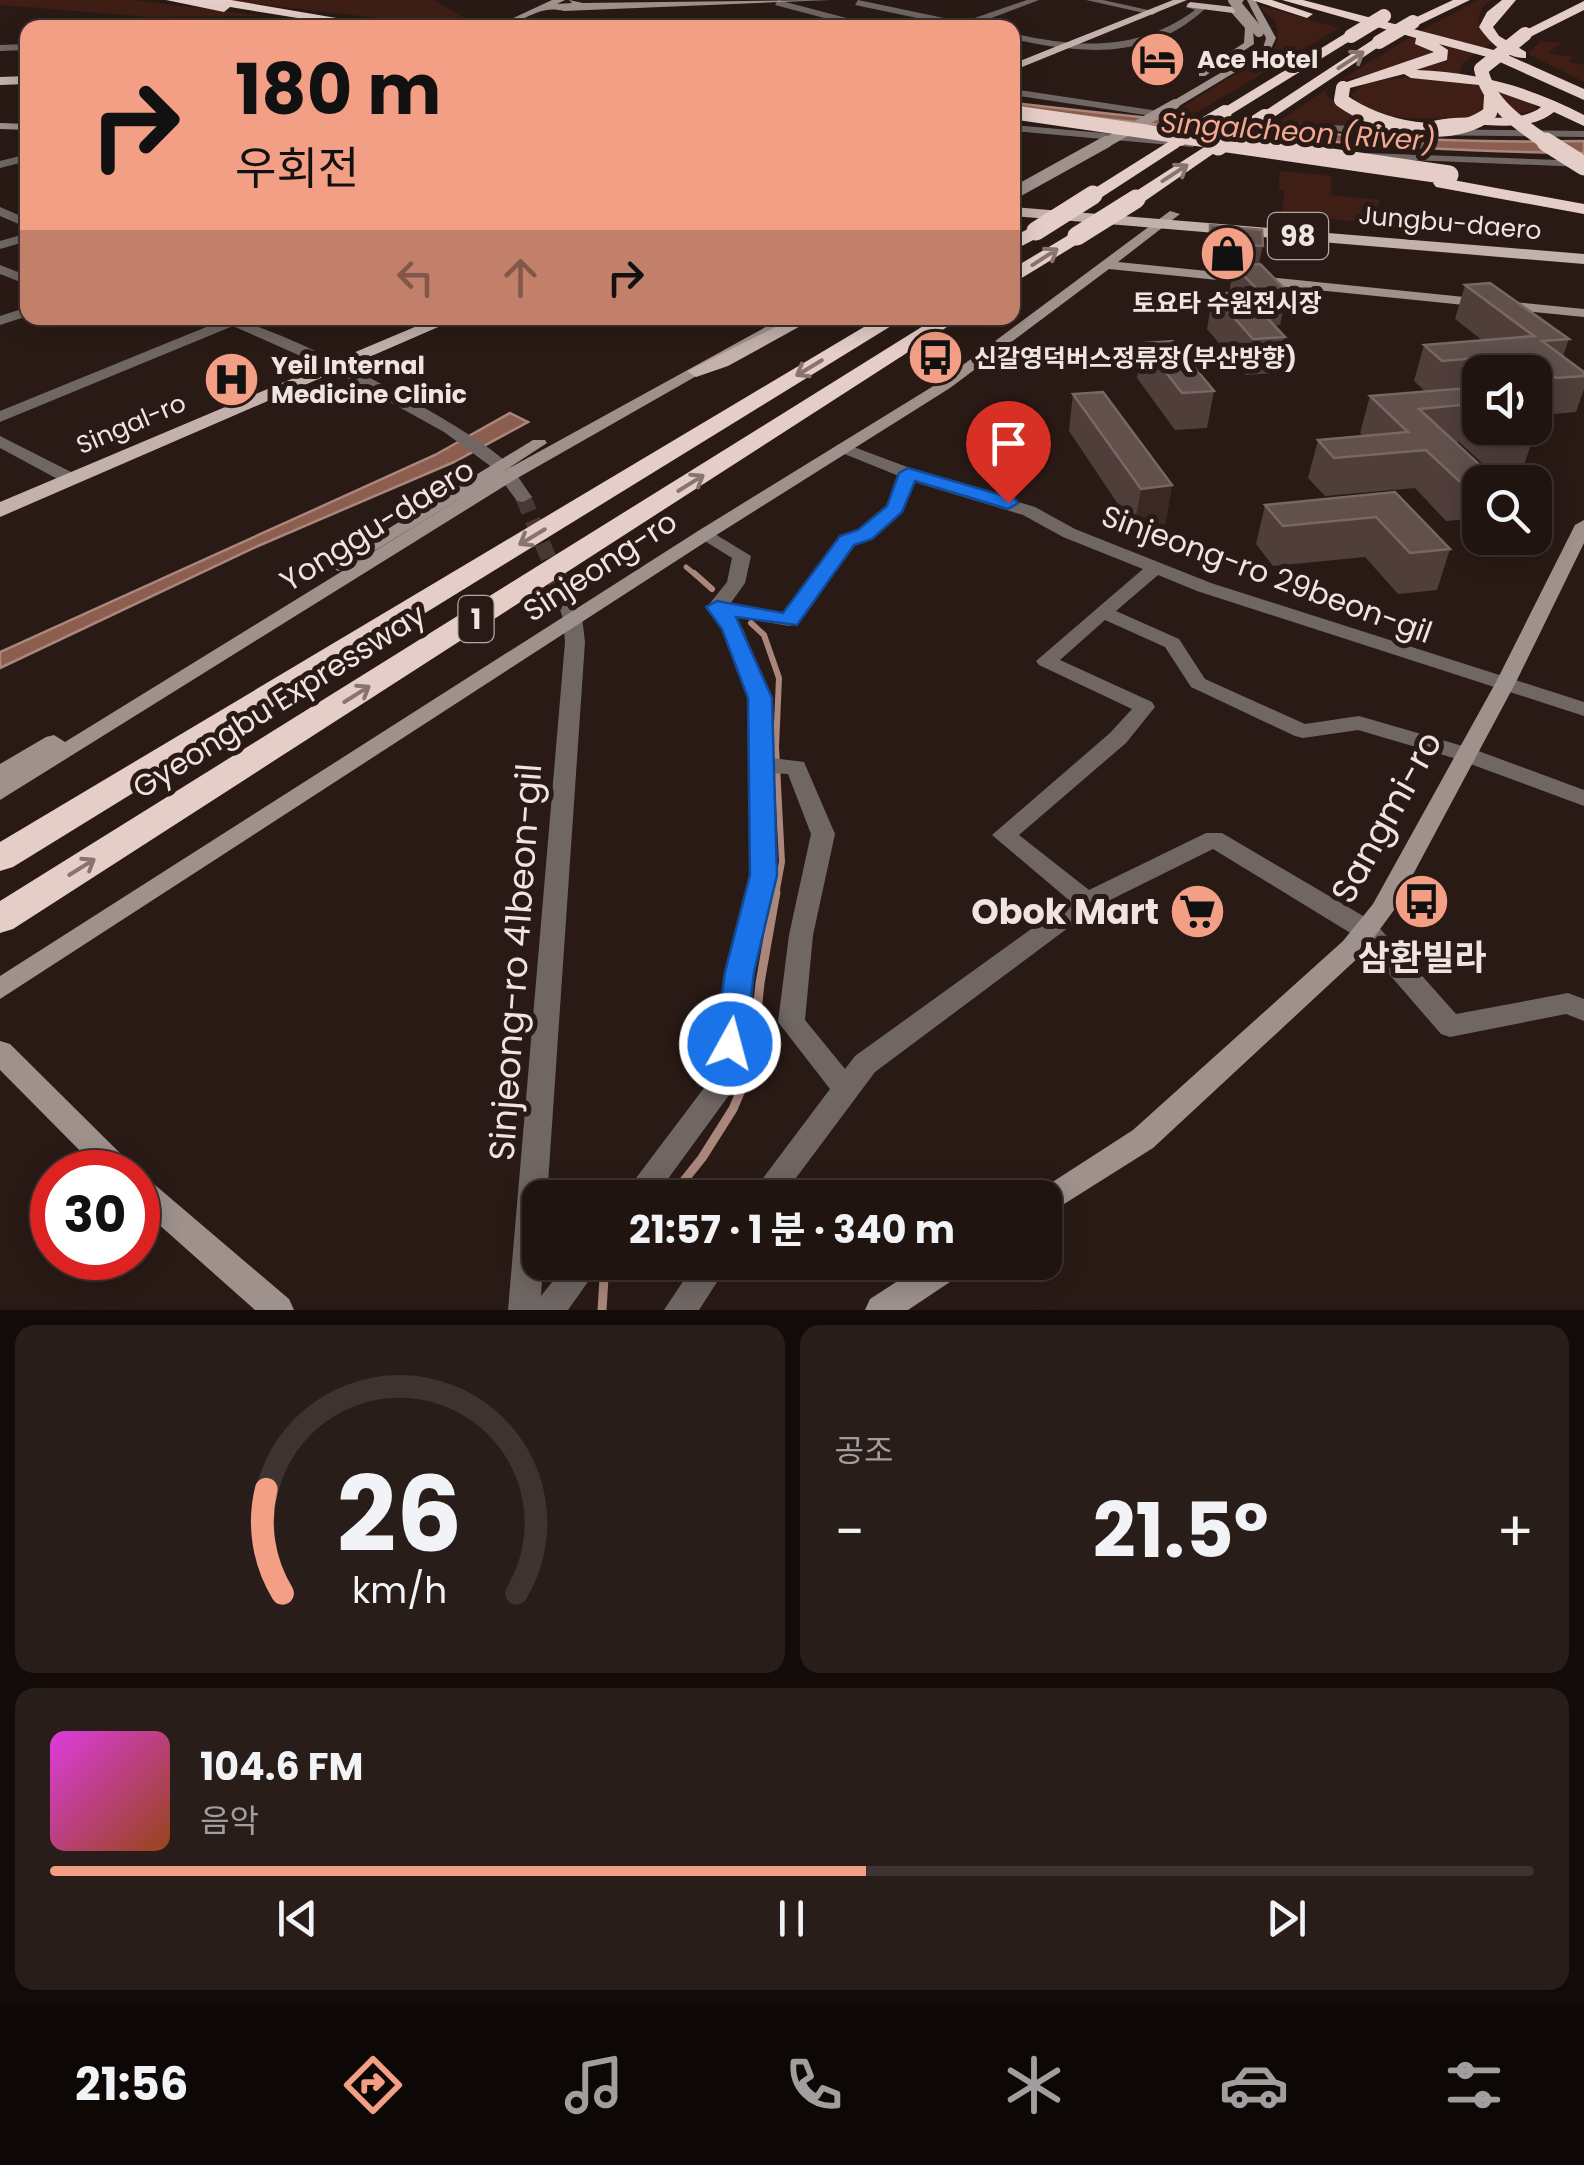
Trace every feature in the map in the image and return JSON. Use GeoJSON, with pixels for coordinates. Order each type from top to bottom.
{"type":"FeatureCollection","features":[{"type":"Feature","properties":{"kind":"highway"},"geometry":{"type":"LineString","coordinates":[[172,0],[303,20]]}},
{"type":"Feature","properties":{"kind":"highway"},"geometry":{"type":"LineString","coordinates":[[206,0],[337,20]]}},
{"type":"Feature","properties":{"kind":"highway"},"geometry":{"type":"LineString","coordinates":[[1254,0],[1426,43],[1443,54],[1426,64],[1344,88],[1341,100],[1362,114],[1429,128],[1457,128],[1483,121],[1490,113],[1491,97]]}},
{"type":"Feature","properties":{"kind":"highway"},"geometry":{"type":"LineString","coordinates":[[1288,0],[1496,55],[1584,93]]}},
{"type":"Feature","properties":{"kind":"highway"},"geometry":{"type":"LineString","coordinates":[[1020,273],[1445,0]]}},
{"type":"Feature","properties":{"kind":"highway"},"geometry":{"type":"LineString","coordinates":[[1413,22],[1464,0]]}},
{"type":"Feature","properties":{"kind":"highway"},"geometry":{"type":"LineString","coordinates":[[1510,0],[1492,15],[1486,28],[1489,34],[1584,93]]}},
{"type":"Feature","properties":{"kind":"highway"},"geometry":{"type":"LineString","coordinates":[[1584,4],[1525,34],[1492,56],[1481,69],[1482,81],[1491,97],[1584,165]]}},
{"type":"Feature","properties":{"kind":"highway"},"geometry":{"type":"LineString","coordinates":[[1020,240],[1389,13]]}},
{"type":"Feature","properties":{"kind":"highway"},"geometry":{"type":"LineString","coordinates":[[1370,78],[1408,74],[1458,76],[1539,96],[1584,121]]}},
{"type":"Feature","properties":{"kind":"highway"},"geometry":{"type":"LineString","coordinates":[[1418,132],[1448,120],[1538,117],[1550,107],[1539,96]]}},
{"type":"Feature","properties":{"kind":"highway"},"geometry":{"type":"LineString","coordinates":[[1020,116],[1372,162],[1584,200]]}},
{"type":"Feature","properties":{"kind":"highway"},"geometry":{"type":"LineString","coordinates":[[1020,116],[1390,174],[1584,209]]}},
{"type":"Feature","properties":{"kind":"highway","name":"Gyeongbu Expressway"},"geometry":{"type":"LineString","coordinates":[[0,858],[881,325]]}},
{"type":"Feature","properties":{"kind":"highway","name":"Gyeongbu Expressway"},"geometry":{"type":"LineString","coordinates":[[0,919],[939,325]]}},
{"type":"Feature","properties":{"kind":"main road"},"geometry":{"type":"LineString","coordinates":[[516,20],[548,4],[826,0]]}},
{"type":"Feature","properties":{"kind":"main road"},"geometry":{"type":"LineString","coordinates":[[1020,202],[1267,49],[1271,38],[1254,0]]}},
{"type":"Feature","properties":{"kind":"main road"},"geometry":{"type":"LineString","coordinates":[[518,20],[570,3]]}},
{"type":"Feature","properties":{"kind":"main road"},"geometry":{"type":"LineString","coordinates":[[1020,64],[1154,12],[1187,3],[1235,3]]}},
{"type":"Feature","properties":{"kind":"main road"},"geometry":{"type":"LineString","coordinates":[[1020,180],[1249,51],[1257,44],[1259,32],[1235,3]]}},
{"type":"Feature","properties":{"kind":"main road"},"geometry":{"type":"LineString","coordinates":[[1182,89],[1249,44],[1249,28],[1235,3]]}},
{"type":"Feature","properties":{"kind":"main road","name":"Jungbu-daero"},"geometry":{"type":"LineString","coordinates":[[1020,207],[1584,259]]}},
{"type":"Feature","properties":{"kind":"main road","name":"Jungbu-daero"},"geometry":{"type":"LineString","coordinates":[[1167,219],[1584,246]]}},
{"type":"Feature","properties":{"kind":"main road","name":"Sinjeong-ro"},"geometry":{"type":"LineString","coordinates":[[0,989],[574,618],[945,385],[1167,219]]}},
{"type":"Feature","properties":{"kind":"main road"},"geometry":{"type":"LineString","coordinates":[[1110,265],[1584,313]]}},
{"type":"Feature","properties":{"kind":"main road","name":"Singal-ro"},"geometry":{"type":"LineString","coordinates":[[0,510],[434,325]]}},
{"type":"Feature","properties":{"kind":"main road","name":"Yonggu-daero"},"geometry":{"type":"LineString","coordinates":[[0,792],[504,470],[696,371],[764,325]]}},
{"type":"Feature","properties":{"kind":"main road","name":"Yonggu-daero"},"geometry":{"type":"LineString","coordinates":[[0,774],[504,470],[775,325]]}},
{"type":"Feature","properties":{"kind":"main road"},"geometry":{"type":"LineString","coordinates":[[696,371],[792,325]]}},
{"type":"Feature","properties":{"kind":"main road","name":"Sangmi-ro"},"geometry":{"type":"LineString","coordinates":[[1062,1192],[1143,1138],[1352,948],[1382,910],[1506,682],[1584,525]]}},
{"type":"Feature","properties":{"kind":"main road"},"geometry":{"type":"LineString","coordinates":[[0,1052],[98,1150]]}},
{"type":"Feature","properties":{"kind":"main road"},"geometry":{"type":"LineString","coordinates":[[160,1207],[278,1310]]}},
{"type":"Feature","properties":{"kind":"main road"},"geometry":{"type":"LineString","coordinates":[[881,1310],[927,1280]]}},
{"type":"Feature","properties":{"kind":"street"},"geometry":{"type":"LineString","coordinates":[[978,20],[1035,0]]}},
{"type":"Feature","properties":{"kind":"street"},"geometry":{"type":"LineString","coordinates":[[1090,0],[1154,12]]}},
{"type":"Feature","properties":{"kind":"street"},"geometry":{"type":"LineString","coordinates":[[778,3],[843,20]]}},
{"type":"Feature","properties":{"kind":"street"},"geometry":{"type":"LineString","coordinates":[[1020,38],[1068,47],[1123,46],[1160,38],[1201,9],[1187,3]]}},
{"type":"Feature","properties":{"kind":"street"},"geometry":{"type":"LineString","coordinates":[[858,4],[933,20]]}},
{"type":"Feature","properties":{"kind":"street"},"geometry":{"type":"LineString","coordinates":[[1020,93],[1218,123],[1584,134]]}},
{"type":"Feature","properties":{"kind":"street"},"geometry":{"type":"LineString","coordinates":[[0,134],[6,126]]}},
{"type":"Feature","properties":{"kind":"street"},"geometry":{"type":"LineString","coordinates":[[1020,129],[1273,150],[1584,165]]}},
{"type":"Feature","properties":{"kind":"street"},"geometry":{"type":"LineString","coordinates":[[0,417],[218,325]]}},
{"type":"Feature","properties":{"kind":"street"},"geometry":{"type":"LineString","coordinates":[[241,325],[337,367],[457,434],[504,470],[524,498]]}},
{"type":"Feature","properties":{"kind":"street"},"geometry":{"type":"LineString","coordinates":[[0,441],[71,480]]}},
{"type":"Feature","properties":{"kind":"street","name":"Sinjeong-ro 29beon-gil"},"geometry":{"type":"LineString","coordinates":[[843,448],[1029,511],[1070,533],[1155,568],[1476,676],[1584,708]]}},
{"type":"Feature","properties":{"kind":"street"},"geometry":{"type":"LineString","coordinates":[[717,607],[789,620],[847,541],[865,535],[896,508],[908,473]]}},
{"type":"Feature","properties":{"kind":"street"},"geometry":{"type":"LineString","coordinates":[[704,535],[742,556],[736,583],[717,607]]}},
{"type":"Feature","properties":{"kind":"street"},"geometry":{"type":"LineString","coordinates":[[1087,901],[1004,835],[1118,738],[1146,707],[1046,662],[1155,568]]}},
{"type":"Feature","properties":{"kind":"street"},"geometry":{"type":"LineString","coordinates":[[562,591],[574,618]]}},
{"type":"Feature","properties":{"kind":"street"},"geometry":{"type":"LineString","coordinates":[[650,1180],[726,1080],[740,972],[764,875],[760,698],[733,629],[717,607]]}},
{"type":"Feature","properties":{"kind":"street"},"geometry":{"type":"LineString","coordinates":[[1103,612],[1172,643],[1198,683],[1304,731],[1359,723],[1464,754],[1584,798]]}},
{"type":"Feature","properties":{"kind":"street","name":"Sinjeong-ro 41beon-gil"},"geometry":{"type":"LineString","coordinates":[[524,1310],[574,618]]}},
{"type":"Feature","properties":{"kind":"street"},"geometry":{"type":"LineString","coordinates":[[761,764],[796,767],[823,834],[801,936],[791,1022],[844,1087]]}},
{"type":"Feature","properties":{"kind":"street"},"geometry":{"type":"LineString","coordinates":[[776,1180],[865,1064],[1087,901],[1214,838],[1366,930],[1450,1026],[1568,1003],[1584,1011]]}},
{"type":"Feature","properties":{"kind":"street"},"geometry":{"type":"LineString","coordinates":[[549,1310],[572,1280]]}},
{"type":"Feature","properties":{"kind":"street"},"geometry":{"type":"LineString","coordinates":[[680,1310],[702,1280]]}},
{"type":"Feature","properties":{"kind":"shaded area"},"geometry":{"type":"Polygon","coordinates":[[[0,0],[133,0],[264,16],[149,17],[0,5],[0,0]]]}},
{"type":"Feature","properties":{"kind":"shaded area"},"geometry":{"type":"Polygon","coordinates":[[[224,0],[434,0],[468,20],[393,20],[224,0]]]}},
{"type":"Feature","properties":{"kind":"shaded area"},"geometry":{"type":"Polygon","coordinates":[[[1478,0],[1491,0],[1482,8],[1478,20],[1484,35],[1493,43],[1484,48],[1419,32],[1478,0]]]}},
{"type":"Feature","properties":{"kind":"shaded area"},"geometry":{"type":"Polygon","coordinates":[[[1258,5],[1339,28],[1196,113],[1176,111],[1272,52],[1278,39],[1276,22],[1258,5]]]}},
{"type":"Feature","properties":{"kind":"shaded area"},"geometry":{"type":"Polygon","coordinates":[[[1412,36],[1476,53],[1462,64],[1459,75],[1386,72],[1341,80],[1412,36]]]}},
{"type":"Feature","properties":{"kind":"shaded area"},"geometry":{"type":"Polygon","coordinates":[[[1541,41],[1561,43],[1548,53],[1573,57],[1569,62],[1584,65],[1584,82],[1528,54],[1541,41]]]}},
{"type":"Feature","properties":{"kind":"shaded area"},"geometry":{"type":"Polygon","coordinates":[[[1411,76],[1475,81],[1531,100],[1536,109],[1480,117],[1404,118],[1381,114],[1351,95],[1365,83],[1411,76]]]}},
{"type":"Feature","properties":{"kind":"shaded area"},"geometry":{"type":"Polygon","coordinates":[[[1328,88],[1326,95],[1346,112],[1384,124],[1381,127],[1277,123],[1328,88]]]}},
{"type":"Feature","properties":{"kind":"shaded area"},"geometry":{"type":"Polygon","coordinates":[[[1280,171],[1331,176],[1331,195],[1379,200],[1380,224],[1282,214],[1284,191],[1278,190],[1280,171]]]}},
{"type":"Feature","properties":{"kind":"water","name":"Singalcheon (River)"},"geometry":{"type":"Polygon","coordinates":[[[1020,104],[1369,137],[1584,141],[1584,153],[1440,149],[1155,125],[1020,109],[1020,104]]]}},
{"type":"Feature","properties":{"kind":"water"},"geometry":{"type":"Polygon","coordinates":[[[510,413],[528,422],[454,462],[258,546],[0,668],[0,652],[435,455],[510,413]]]}},
{"type":"Feature","properties":{"kind":"building"},"geometry":{"type":"Polygon","coordinates":[[[1210,225],[1262,230],[1263,246],[1210,243],[1210,225]]]}},
{"type":"Feature","properties":{"kind":"building"},"geometry":{"type":"Polygon","coordinates":[[[1260,264],[1287,291],[1260,292],[1234,266],[1260,264]]]}},
{"type":"Feature","properties":{"kind":"building"},"geometry":{"type":"Polygon","coordinates":[[[1490,283],[1569,339],[1542,341],[1584,372],[1584,376],[1556,378],[1552,375],[1552,355],[1462,355],[1462,359],[1442,361],[1424,345],[1534,336],[1465,285],[1490,283]]]}},
{"type":"Feature","properties":{"kind":"building"},"geometry":{"type":"Polygon","coordinates":[[[1243,292],[1285,337],[1253,339],[1213,294],[1243,292]]]}},
{"type":"Feature","properties":{"kind":"building"},"geometry":{"type":"Polygon","coordinates":[[[1173,341],[1214,391],[1182,393],[1143,343],[1173,341]]]}},
{"type":"Feature","properties":{"kind":"building"},"geometry":{"type":"Polygon","coordinates":[[[1462,388],[1462,405],[1419,409],[1480,465],[1462,465],[1459,481],[1426,450],[1334,458],[1318,440],[1408,432],[1370,396],[1462,388]]]}},
{"type":"Feature","properties":{"kind":"building"},"geometry":{"type":"Polygon","coordinates":[[[1103,392],[1172,485],[1141,489],[1073,394],[1103,392]]]}},
{"type":"Feature","properties":{"kind":"building"},"geometry":{"type":"Polygon","coordinates":[[[1395,492],[1450,549],[1410,553],[1376,517],[1283,526],[1265,505],[1395,492]]]}},
{"type":"Feature","properties":{"kind":"waterway"},"geometry":{"type":"LineString","coordinates":[[686,567],[697,576]]}},
{"type":"Feature","properties":{"kind":"waterway"},"geometry":{"type":"LineString","coordinates":[[694,573],[712,589]]}},
{"type":"Feature","properties":{"kind":"waterway"},"geometry":{"type":"LineString","coordinates":[[751,623],[764,635],[779,678],[776,747],[782,862],[776,895]]}},
{"type":"Feature","properties":{"kind":"waterway"},"geometry":{"type":"LineString","coordinates":[[684,1180],[733,1109],[751,1067],[776,892]]}},
{"type":"Feature","properties":{"kind":"waterway"},"geometry":{"type":"LineString","coordinates":[[602,1310],[604,1280]]}},
{"type":"Feature","properties":{"kind":"tunnel"},"geometry":{"type":"LineString","coordinates":[[523,497],[556,576]]}},
{"type":"Feature","properties":{"kind":"tunnel"},"geometry":{"type":"LineString","coordinates":[[555,573],[562,591]]}},
{"type":"Feature","properties":{"kind":"place","name":"Ace Hotel"},"geometry":{"type":"Point","coordinates":[1158,59]}},
{"type":"Feature","properties":{"kind":"place","name":"토요타 수원전시장"},"geometry":{"type":"Point","coordinates":[1227,254]}},
{"type":"Feature","properties":{"kind":"place","name":"신갈영덕버스정류장(부산방향)"},"geometry":{"type":"Point","coordinates":[935,358]}},
{"type":"Feature","properties":{"kind":"place","name":"Yeil Internal Medicine Clinic"},"geometry":{"type":"Point","coordinates":[232,379]}},
{"type":"Feature","properties":{"kind":"place","name":"삼환빌라"},"geometry":{"type":"Point","coordinates":[1422,901]}},
{"type":"Feature","properties":{"kind":"place","name":"Obok Mart"},"geometry":{"type":"Point","coordinates":[1198,911]}},
{"type":"Feature","properties":{"kind":"route"},"geometry":{"type":"LineString","coordinates":[[730,1044],[740,972],[764,875],[764,828],[760,698],[733,629],[717,607],[789,620],[827,563],[847,541],[865,535],[896,508],[908,473],[1008,503]]}}]}
